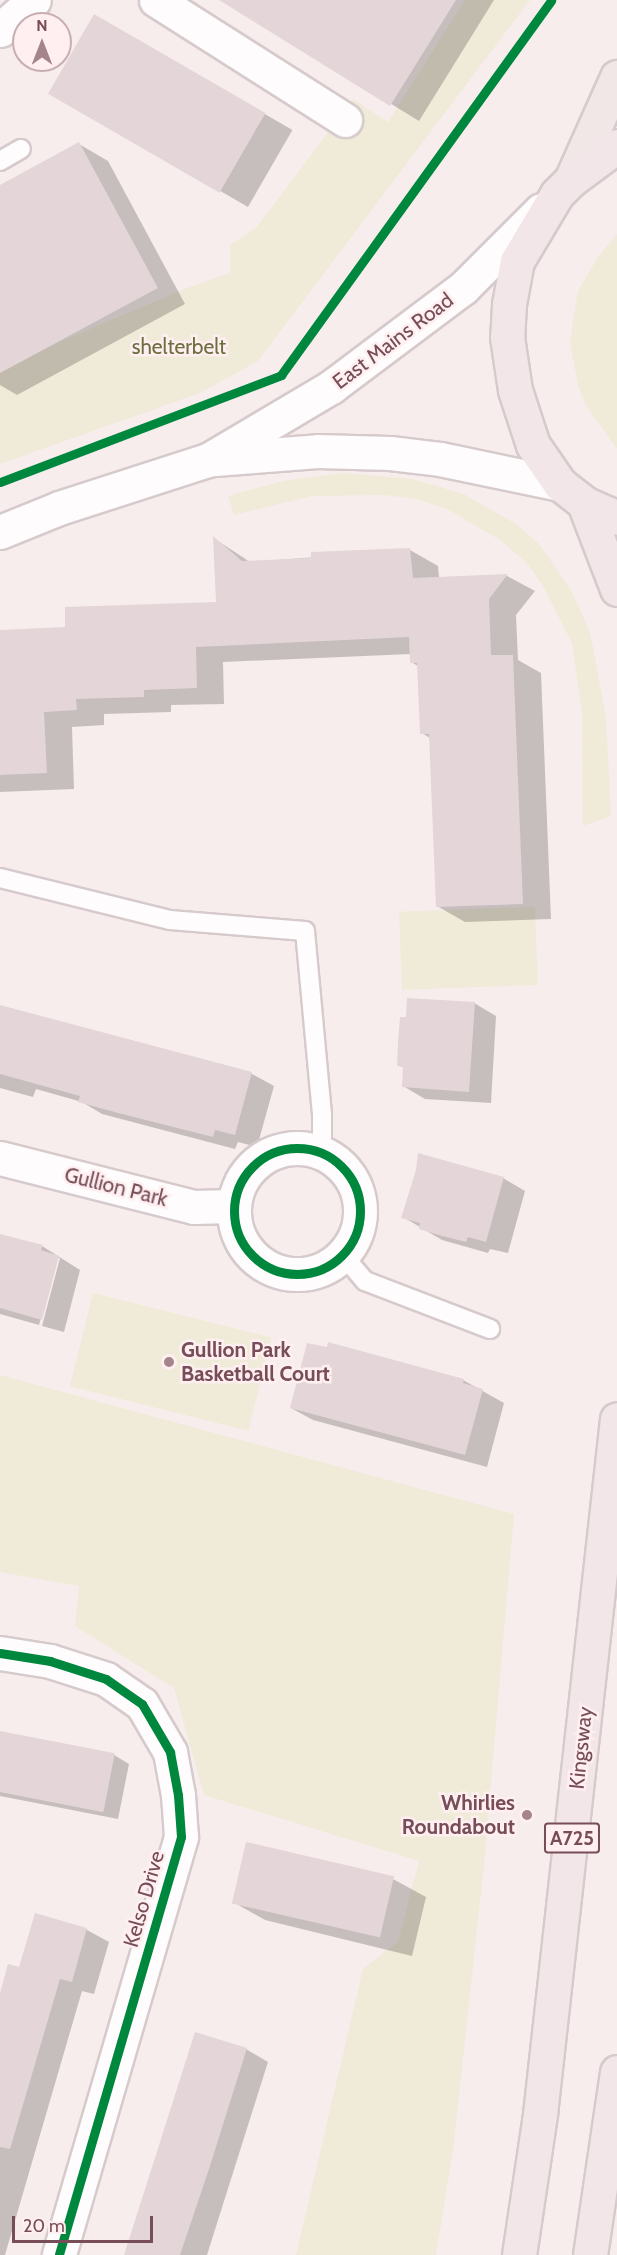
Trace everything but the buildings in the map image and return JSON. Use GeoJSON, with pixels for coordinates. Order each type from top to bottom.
{"type":"FeatureCollection","features":[{"type":"Feature","properties":{"kind":"highway"},"geometry":{"type":"LineString","coordinates":[[617,146],[564,187],[517,261],[508,304],[507,337],[515,390],[533,445],[572,494],[617,589]]}},
{"type":"Feature","properties":{"kind":"highway"},"geometry":{"type":"LineString","coordinates":[[572,494],[617,518]]}},
{"type":"Feature","properties":{"kind":"highway","name":"Kingsway"},"geometry":{"type":"LineString","coordinates":[[519,2255],[549,2032],[617,1419]]}},
{"type":"Feature","properties":{"kind":"highway"},"geometry":{"type":"LineString","coordinates":[[590,2255],[617,2072]]}},
{"type":"Feature","properties":{"kind":"main road"},"geometry":{"type":"LineString","coordinates":[[564,187],[617,77]]}},
{"type":"Feature","properties":{"kind":"street"},"geometry":{"type":"LineString","coordinates":[[0,30],[34,0]]}},
{"type":"Feature","properties":{"kind":"street"},"geometry":{"type":"LineString","coordinates":[[156,0],[345,120]]}},
{"type":"Feature","properties":{"kind":"street","name":"East Mains Road"},"geometry":{"type":"LineString","coordinates":[[0,532],[59,508],[208,460],[331,387],[463,288],[564,187]]}},
{"type":"Feature","properties":{"kind":"street","name":"East Mains Road"},"geometry":{"type":"LineString","coordinates":[[208,460],[318,451],[390,453],[440,459],[572,494]]}},
{"type":"Feature","properties":{"kind":"street"},"geometry":{"type":"LineString","coordinates":[[293,1149],[322,1153],[339,1164],[352,1179],[360,1198],[360,1218],[355,1238],[343,1255],[328,1267],[310,1273],[290,1274],[272,1269],[255,1259],[243,1243],[236,1226],[234,1206],[244,1178],[264,1157],[293,1149]]}},
{"type":"Feature","properties":{"kind":"street","name":"Gullion Park"},"geometry":{"type":"LineString","coordinates":[[0,1158],[194,1207],[234,1206]]}},
{"type":"Feature","properties":{"kind":"street","name":"Kelso Drive"},"geometry":{"type":"LineString","coordinates":[[0,1653],[50,1661],[106,1679],[142,1704],[170,1752],[178,1795],[181,1837],[59,2255]]}},
{"type":"Feature","properties":{"kind":"lane"},"geometry":{"type":"LineString","coordinates":[[0,161],[21,149]]}},
{"type":"Feature","properties":{"kind":"lane"},"geometry":{"type":"LineString","coordinates":[[0,878],[170,920],[305,931],[322,1115],[322,1153]]}},
{"type":"Feature","properties":{"kind":"lane"},"geometry":{"type":"LineString","coordinates":[[343,1255],[365,1281],[490,1329]]}},
{"type":"Feature","properties":{"kind":"green space","name":"shelterbelt"},"geometry":{"type":"Polygon","coordinates":[[[465,0],[530,0],[258,361],[200,393],[0,464],[0,367],[187,288],[230,273],[230,245],[256,228],[353,99],[388,122],[465,0]]]}},
{"type":"Feature","properties":{"kind":"green space"},"geometry":{"type":"Polygon","coordinates":[[[617,234],[617,449],[586,405],[578,386],[570,341],[578,291],[598,257],[617,234]]]}},
{"type":"Feature","properties":{"kind":"green space"},"geometry":{"type":"Polygon","coordinates":[[[343,473],[412,479],[464,494],[516,524],[539,544],[571,590],[590,632],[606,717],[611,816],[583,826],[582,713],[572,643],[543,586],[526,562],[500,540],[447,509],[416,499],[384,495],[312,496],[234,515],[228,496],[283,481],[343,473]]]}},
{"type":"Feature","properties":{"kind":"green space"},"geometry":{"type":"Polygon","coordinates":[[[535,907],[538,985],[402,990],[399,912],[535,907]]]}},
{"type":"Feature","properties":{"kind":"green space","name":"Gullion Park Basketball Court"},"geometry":{"type":"Polygon","coordinates":[[[93,1293],[272,1338],[248,1431],[70,1386],[93,1293]]]}},
{"type":"Feature","properties":{"kind":"green space"},"geometry":{"type":"Polygon","coordinates":[[[0,1375],[514,1514],[484,1865],[453,2151],[436,2255],[296,2255],[363,1969],[398,1941],[419,1861],[204,1795],[174,1688],[75,1626],[79,1586],[0,1572],[0,1375]]]}},
{"type":"Feature","properties":{"kind":"cycle path"},"geometry":{"type":"LineString","coordinates":[[0,482],[281,375],[551,0]]}},
{"type":"Feature","properties":{"kind":"cycle path"},"geometry":{"type":"LineString","coordinates":[[297,1148],[321,1153],[341,1167],[355,1187],[360,1211],[355,1235],[341,1255],[321,1269],[297,1274],[273,1269],[253,1255],[239,1235],[234,1211],[239,1187],[253,1167],[273,1153],[297,1148]]}},
{"type":"Feature","properties":{"kind":"cycle path"},"geometry":{"type":"LineString","coordinates":[[0,1653],[50,1661],[106,1679],[142,1704],[170,1752],[178,1795],[181,1837],[59,2255]]}},
{"type":"Feature","properties":{"kind":"place","name":"Gullion Park Basketball Court"},"geometry":{"type":"Point","coordinates":[169,1362]}},
{"type":"Feature","properties":{"kind":"place","name":"Whirlies Roundabout"},"geometry":{"type":"Point","coordinates":[527,1815]}}]}
